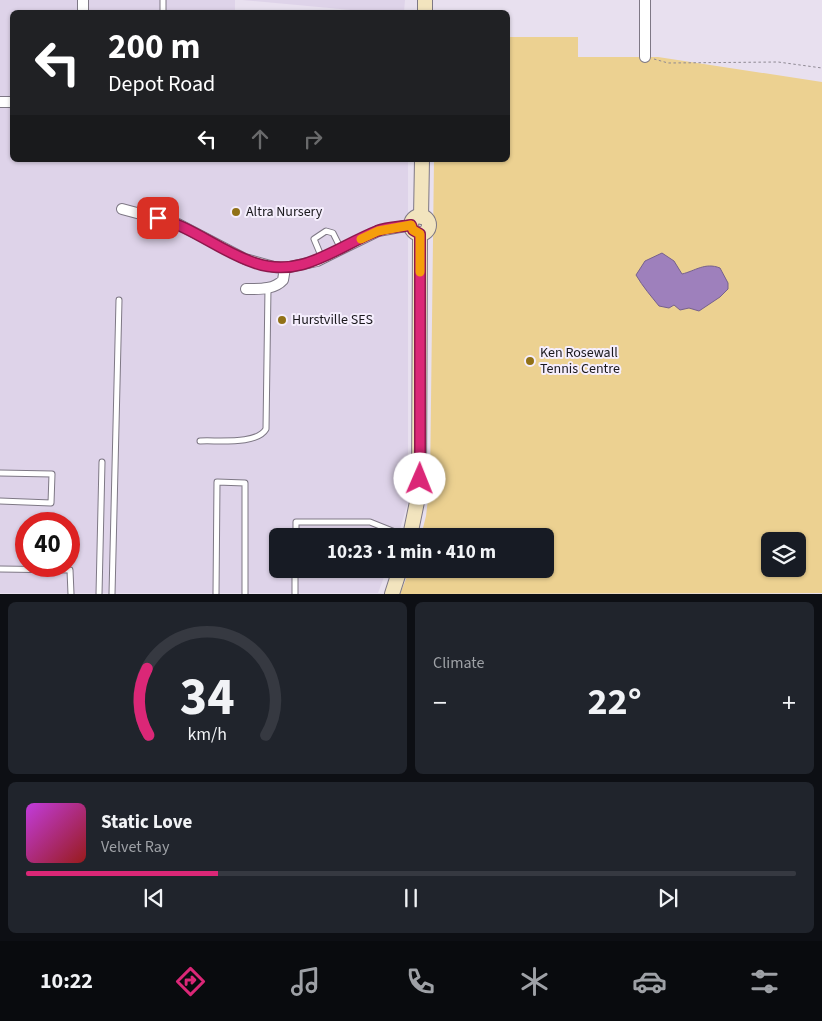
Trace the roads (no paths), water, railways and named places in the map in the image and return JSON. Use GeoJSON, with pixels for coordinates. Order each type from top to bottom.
{"type":"FeatureCollection","features":[{"type":"Feature","properties":{"kind":"street"},"geometry":{"type":"LineString","coordinates":[[645,57],[646,0]]}},
{"type":"Feature","properties":{"kind":"street"},"geometry":{"type":"LineString","coordinates":[[412,528],[419,492],[418,225],[422,162]]}},
{"type":"Feature","properties":{"kind":"street"},"geometry":{"type":"LineString","coordinates":[[122,209],[178,224],[254,263],[285,268],[322,259],[378,231],[418,225]]}},
{"type":"Feature","properties":{"kind":"street"},"geometry":{"type":"LineString","coordinates":[[246,289],[268,288],[281,282],[285,268]]}},
{"type":"Feature","properties":{"kind":"street"},"geometry":{"type":"LineString","coordinates":[[392,594],[397,578]]}},
{"type":"Feature","properties":{"kind":"lane"},"geometry":{"type":"LineString","coordinates":[[322,259],[314,239],[326,231],[333,233],[341,250]]}},
{"type":"Feature","properties":{"kind":"lane"},"geometry":{"type":"LineString","coordinates":[[200,441],[255,439],[263,434],[266,429],[268,288]]}},
{"type":"Feature","properties":{"kind":"lane"},"geometry":{"type":"LineString","coordinates":[[112,594],[119,300]]}},
{"type":"Feature","properties":{"kind":"lane"},"geometry":{"type":"LineString","coordinates":[[99,594],[102,462]]}},
{"type":"Feature","properties":{"kind":"lane"},"geometry":{"type":"LineString","coordinates":[[0,474],[52,474],[51,503],[0,501]]}},
{"type":"Feature","properties":{"kind":"lane"},"geometry":{"type":"LineString","coordinates":[[216,594],[217,482],[245,482],[244,594]]}},
{"type":"Feature","properties":{"kind":"lane"},"geometry":{"type":"LineString","coordinates":[[296,528],[296,522],[370,522],[385,528]]}},
{"type":"Feature","properties":{"kind":"lane"},"geometry":{"type":"LineString","coordinates":[[0,569],[70,570],[70,594]]}},
{"type":"Feature","properties":{"kind":"lane"},"geometry":{"type":"LineString","coordinates":[[295,578],[295,594]]}},
{"type":"Feature","properties":{"kind":"place","name":"Altra Nursery"},"geometry":{"type":"Point","coordinates":[236,212]}},
{"type":"Feature","properties":{"kind":"place","name":"Hurstville SES"},"geometry":{"type":"Point","coordinates":[282,320]}},
{"type":"Feature","properties":{"kind":"place","name":"Ken Rosewall Tennis Centre"},"geometry":{"type":"Point","coordinates":[530,361]}}]}
